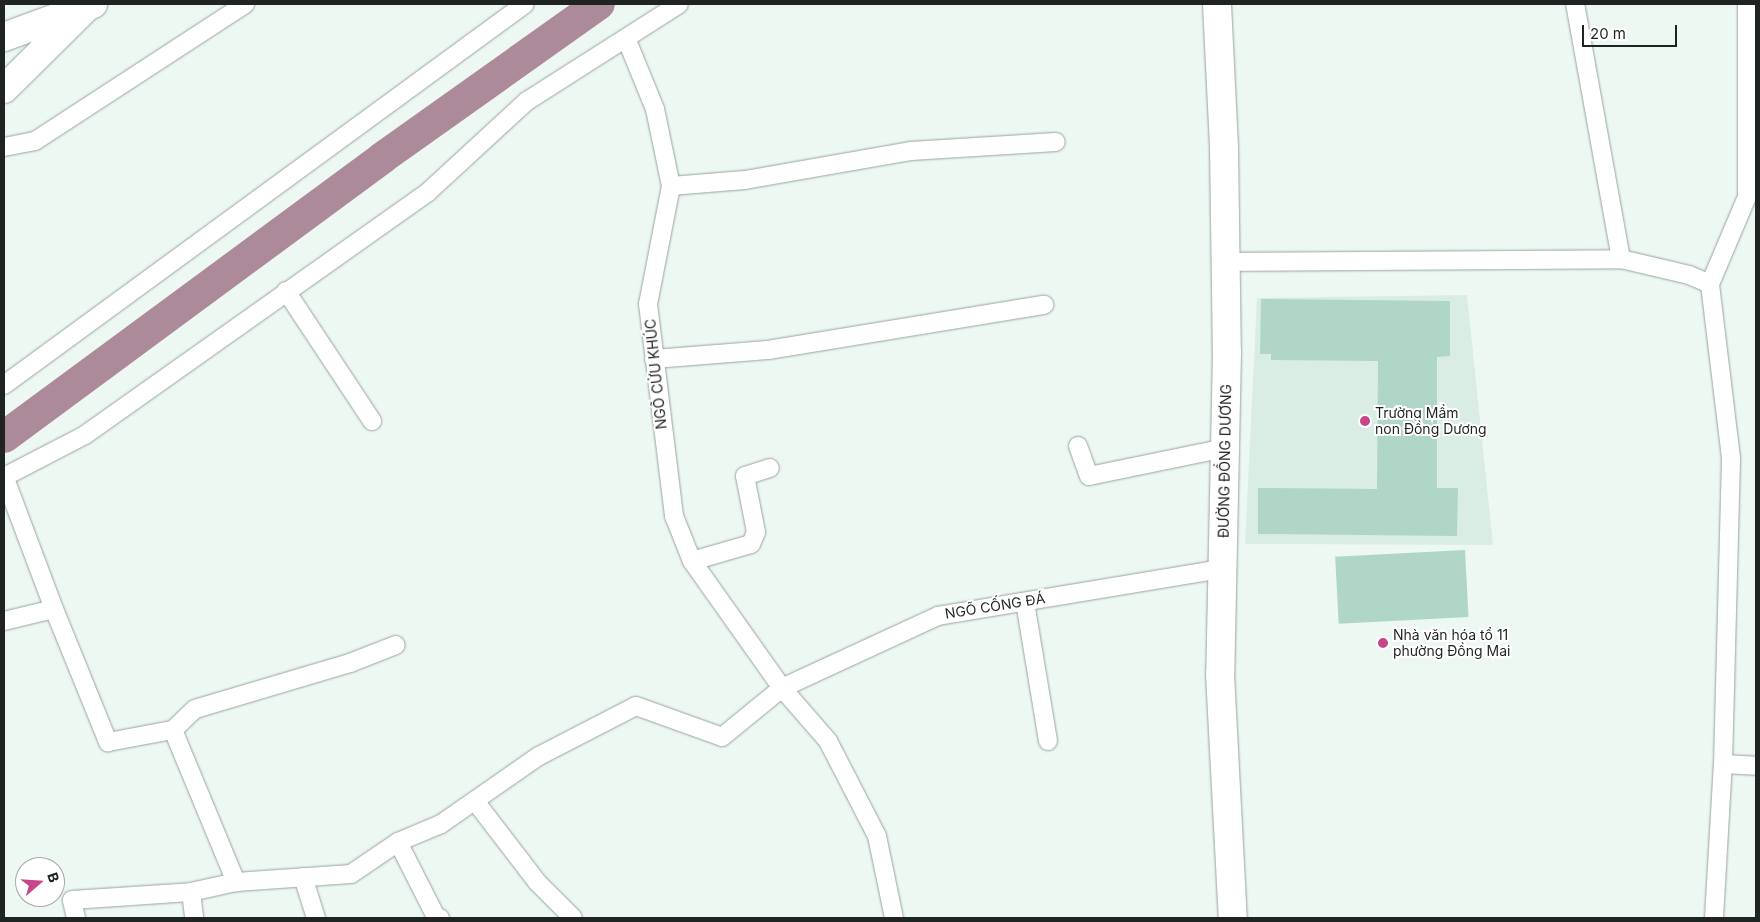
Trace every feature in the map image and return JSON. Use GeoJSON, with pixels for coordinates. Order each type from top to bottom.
{"type":"FeatureCollection","features":[{"type":"Feature","properties":{"kind":"street","name":"ĐƯỜNG ĐỒNG DƯƠNG"},"geometry":{"type":"LineString","coordinates":[[1217,4],[1225,262],[1225,448],[1220,674],[1233,918]]}},
{"type":"Feature","properties":{"kind":"street"},"geometry":{"type":"LineString","coordinates":[[4,37],[90,5]]}},
{"type":"Feature","properties":{"kind":"street"},"geometry":{"type":"LineString","coordinates":[[4,89],[90,5]]}},
{"type":"Feature","properties":{"kind":"lane"},"geometry":{"type":"LineString","coordinates":[[4,147],[35,141],[245,4]]}},
{"type":"Feature","properties":{"kind":"lane"},"geometry":{"type":"LineString","coordinates":[[4,385],[525,4]]}},
{"type":"Feature","properties":{"kind":"lane"},"geometry":{"type":"LineString","coordinates":[[396,645],[350,663],[195,709],[173,730],[108,742],[54,609],[4,476],[85,435],[428,192],[527,101],[680,4]]}},
{"type":"Feature","properties":{"kind":"lane"},"geometry":{"type":"LineString","coordinates":[[1575,4],[1621,259]]}},
{"type":"Feature","properties":{"kind":"lane"},"geometry":{"type":"LineString","coordinates":[[1714,918],[1723,764],[1730,458],[1710,284],[1748,197],[1750,12]]}},
{"type":"Feature","properties":{"kind":"lane","name":"NGÕ CỬU KHÚC"},"geometry":{"type":"LineString","coordinates":[[626,38],[655,109],[671,186],[648,304],[674,516],[692,561],[782,688],[828,741],[877,836],[894,918]]}},
{"type":"Feature","properties":{"kind":"lane"},"geometry":{"type":"LineString","coordinates":[[671,186],[745,180],[911,151],[1056,142]]}},
{"type":"Feature","properties":{"kind":"lane"},"geometry":{"type":"LineString","coordinates":[[1225,262],[1621,259],[1689,274],[1710,284]]}},
{"type":"Feature","properties":{"kind":"lane"},"geometry":{"type":"LineString","coordinates":[[286,291],[372,421]]}},
{"type":"Feature","properties":{"kind":"lane"},"geometry":{"type":"LineString","coordinates":[[654,359],[768,350],[1044,305]]}},
{"type":"Feature","properties":{"kind":"lane"},"geometry":{"type":"LineString","coordinates":[[1078,446],[1089,476],[1225,448]]}},
{"type":"Feature","properties":{"kind":"lane"},"geometry":{"type":"LineString","coordinates":[[692,561],[752,544],[756,532],[745,476],[770,468]]}},
{"type":"Feature","properties":{"kind":"lane","name":"NGÕ CỐNG ĐÁ"},"geometry":{"type":"LineString","coordinates":[[475,801],[539,756],[636,706],[722,737],[782,688],[938,616],[1222,570]]}},
{"type":"Feature","properties":{"kind":"lane"},"geometry":{"type":"LineString","coordinates":[[1025,602],[1048,741]]}},
{"type":"Feature","properties":{"kind":"lane"},"geometry":{"type":"LineString","coordinates":[[4,621],[54,609]]}},
{"type":"Feature","properties":{"kind":"lane"},"geometry":{"type":"LineString","coordinates":[[173,730],[236,882]]}},
{"type":"Feature","properties":{"kind":"lane"},"geometry":{"type":"LineString","coordinates":[[1723,764],[1756,766]]}},
{"type":"Feature","properties":{"kind":"lane"},"geometry":{"type":"LineString","coordinates":[[76,918],[72,900],[191,892],[236,882],[351,874],[398,842],[441,824],[475,801],[538,883],[573,918]]}},
{"type":"Feature","properties":{"kind":"lane"},"geometry":{"type":"LineString","coordinates":[[398,842],[436,917],[440,918]]}},
{"type":"Feature","properties":{"kind":"lane"},"geometry":{"type":"LineString","coordinates":[[303,877],[316,918]]}},
{"type":"Feature","properties":{"kind":"lane"},"geometry":{"type":"LineString","coordinates":[[191,892],[194,918]]}},
{"type":"Feature","properties":{"kind":"shaded area","name":"Trường Mầm non Đồng Dương"},"geometry":{"type":"Polygon","coordinates":[[[1467,295],[1493,545],[1245,544],[1257,298],[1467,295]]]}},
{"type":"Feature","properties":{"kind":"building"},"geometry":{"type":"Polygon","coordinates":[[[1261,299],[1450,301],[1450,356],[1437,357],[1437,488],[1458,488],[1457,536],[1258,534],[1258,488],[1377,489],[1378,361],[1271,360],[1271,354],[1260,354],[1261,299]]]}},
{"type":"Feature","properties":{"kind":"building"},"geometry":{"type":"Polygon","coordinates":[[[1465,550],[1469,617],[1339,624],[1335,557],[1465,550]]]}},
{"type":"Feature","properties":{"kind":"waterway"},"geometry":{"type":"LineString","coordinates":[[4,437],[382,158],[599,4]]}},
{"type":"Feature","properties":{"kind":"place","name":"Trường Mầm non Đồng Dương"},"geometry":{"type":"Point","coordinates":[1365,421]}},
{"type":"Feature","properties":{"kind":"place","name":"Nhà văn hóa tổ 11 phường Đồng Mai"},"geometry":{"type":"Point","coordinates":[1383,643]}}]}
